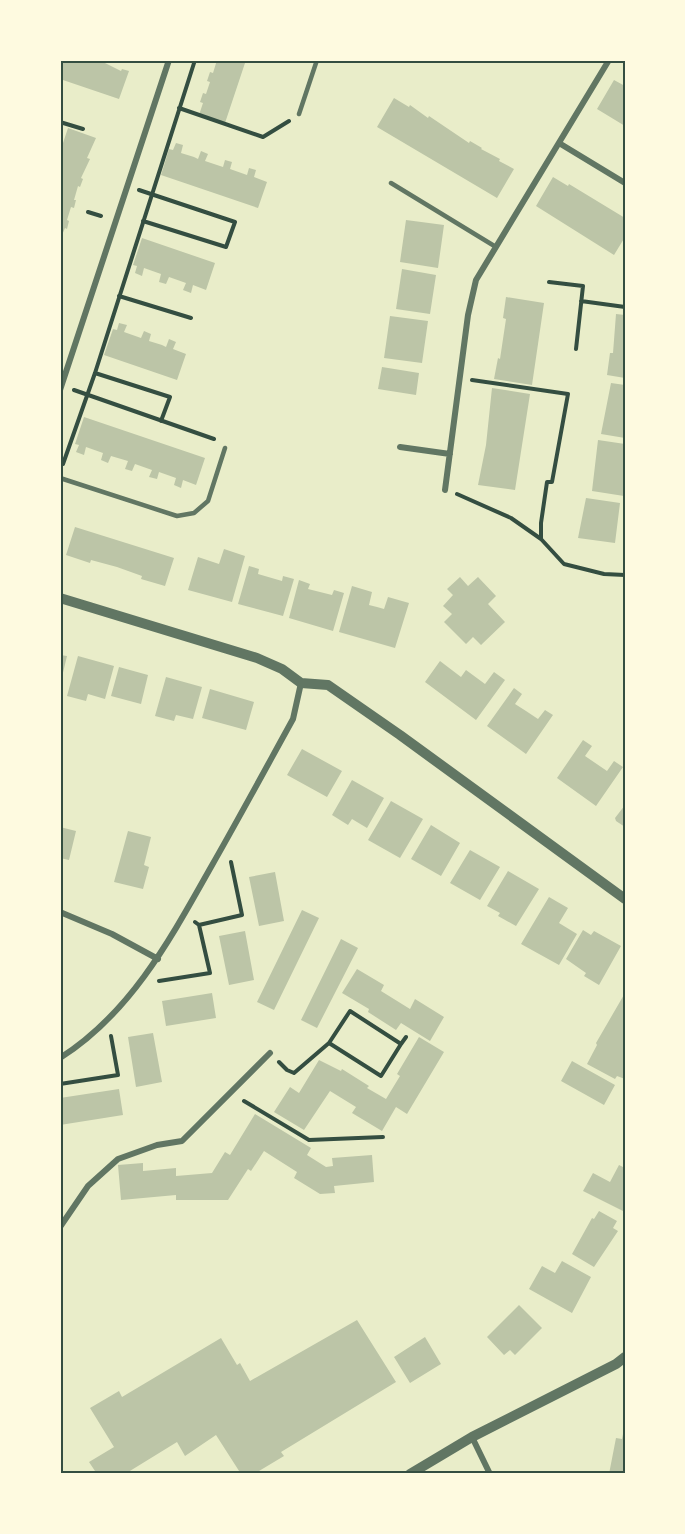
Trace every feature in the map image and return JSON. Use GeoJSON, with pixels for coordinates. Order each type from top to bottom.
{"type":"FeatureCollection","features":[{"type":"Feature","properties":{"kind":"street"},"geometry":{"type":"LineString","coordinates":[[61,388],[169,60]]}},
{"type":"Feature","properties":{"kind":"street"},"geometry":{"type":"LineString","coordinates":[[445,490],[468,315],[476,280],[609,60]]}},
{"type":"Feature","properties":{"kind":"street"},"geometry":{"type":"LineString","coordinates":[[559,143],[625,183]]}},
{"type":"Feature","properties":{"kind":"street"},"geometry":{"type":"LineString","coordinates":[[400,447],[450,454]]}},
{"type":"Feature","properties":{"kind":"street"},"geometry":{"type":"LineString","coordinates":[[60,598],[257,658],[282,669],[301,683],[328,685],[625,899]]}},
{"type":"Feature","properties":{"kind":"street"},"geometry":{"type":"LineString","coordinates":[[60,1058],[73,1050],[108,1018],[158,959],[185,916],[293,719],[301,683]]}},
{"type":"Feature","properties":{"kind":"street"},"geometry":{"type":"LineString","coordinates":[[60,912],[112,934],[158,959]]}},
{"type":"Feature","properties":{"kind":"street"},"geometry":{"type":"LineString","coordinates":[[60,1227],[88,1186],[118,1159],[157,1145],[182,1141],[270,1053]]}},
{"type":"Feature","properties":{"kind":"street"},"geometry":{"type":"LineString","coordinates":[[410,1474],[472,1437],[616,1364],[625,1357]]}},
{"type":"Feature","properties":{"kind":"street"},"geometry":{"type":"LineString","coordinates":[[472,1437],[490,1474]]}},
{"type":"Feature","properties":{"kind":"lane"},"geometry":{"type":"LineString","coordinates":[[299,114],[317,60]]}},
{"type":"Feature","properties":{"kind":"lane"},"geometry":{"type":"LineString","coordinates":[[391,183],[496,247]]}},
{"type":"Feature","properties":{"kind":"lane"},"geometry":{"type":"LineString","coordinates":[[60,478],[177,516],[195,513],[208,501],[225,448]]}},
{"type":"Feature","properties":{"kind":"path"},"geometry":{"type":"LineString","coordinates":[[62,466],[95,373],[195,60]]}},
{"type":"Feature","properties":{"kind":"path"},"geometry":{"type":"LineString","coordinates":[[179,108],[263,137],[299,114]]}},
{"type":"Feature","properties":{"kind":"path"},"geometry":{"type":"LineString","coordinates":[[60,122],[83,129]]}},
{"type":"Feature","properties":{"kind":"path"},"geometry":{"type":"LineString","coordinates":[[143,220],[226,247],[235,222],[152,194]]}},
{"type":"Feature","properties":{"kind":"path"},"geometry":{"type":"LineString","coordinates":[[549,282],[583,286],[576,349]]}},
{"type":"Feature","properties":{"kind":"path"},"geometry":{"type":"LineString","coordinates":[[119,296],[191,318]]}},
{"type":"Feature","properties":{"kind":"path"},"geometry":{"type":"LineString","coordinates":[[581,301],[625,307]]}},
{"type":"Feature","properties":{"kind":"path"},"geometry":{"type":"LineString","coordinates":[[95,373],[171,398],[161,422]]}},
{"type":"Feature","properties":{"kind":"path"},"geometry":{"type":"LineString","coordinates":[[460,379],[568,394],[552,482],[547,482],[541,539]]}},
{"type":"Feature","properties":{"kind":"path"},"geometry":{"type":"LineString","coordinates":[[61,388],[87,394],[223,442],[225,448]]}},
{"type":"Feature","properties":{"kind":"path"},"geometry":{"type":"LineString","coordinates":[[445,490],[511,518],[541,539],[564,564],[604,574],[625,575]]}},
{"type":"Feature","properties":{"kind":"path"},"geometry":{"type":"LineString","coordinates":[[199,925],[242,915],[226,840]]}},
{"type":"Feature","properties":{"kind":"path"},"geometry":{"type":"LineString","coordinates":[[137,985],[210,973],[199,925],[185,916]]}},
{"type":"Feature","properties":{"kind":"path"},"geometry":{"type":"LineString","coordinates":[[270,1053],[287,1070],[294,1072],[329,1043],[350,1011],[401,1044]]}},
{"type":"Feature","properties":{"kind":"path"},"geometry":{"type":"LineString","coordinates":[[60,1084],[118,1076],[108,1018]]}},
{"type":"Feature","properties":{"kind":"path"},"geometry":{"type":"LineString","coordinates":[[329,1043],[381,1076],[406,1037]]}},
{"type":"Feature","properties":{"kind":"path"},"geometry":{"type":"LineString","coordinates":[[230,1093],[309,1140],[383,1137]]}},
{"type":"Feature","properties":{"kind":"building"},"geometry":{"type":"Polygon","coordinates":[[[60,60],[91,60],[101,63],[101,61],[121,71],[122,69],[129,71],[119,99],[60,79],[60,60]]]}},
{"type":"Feature","properties":{"kind":"building"},"geometry":{"type":"Polygon","coordinates":[[[217,60],[246,60],[225,123],[199,115],[203,103],[200,102],[203,93],[206,94],[210,82],[207,81],[210,72],[213,73],[217,60]]]}},
{"type":"Feature","properties":{"kind":"building"},"geometry":{"type":"Polygon","coordinates":[[[614,80],[625,86],[625,126],[597,109],[614,80]]]}},
{"type":"Feature","properties":{"kind":"building"},"geometry":{"type":"Polygon","coordinates":[[[394,98],[409,107],[410,105],[428,118],[429,116],[514,169],[497,198],[377,127],[394,98]]]}},
{"type":"Feature","properties":{"kind":"building"},"geometry":{"type":"Polygon","coordinates":[[[68,128],[96,138],[87,158],[90,159],[81,178],[83,179],[80,187],[78,186],[74,208],[71,207],[67,229],[65,228],[60,240],[60,152],[68,128]]]}},
{"type":"Feature","properties":{"kind":"building"},"geometry":{"type":"Polygon","coordinates":[[[176,143],[183,145],[181,153],[198,159],[201,151],[208,154],[205,161],[223,167],[225,160],[232,162],[230,169],[247,175],[249,168],[256,170],[254,177],[267,182],[258,208],[161,175],[169,149],[173,150],[176,143]]]}},
{"type":"Feature","properties":{"kind":"building"},"geometry":{"type":"Polygon","coordinates":[[[553,177],[568,186],[569,184],[625,218],[625,237],[614,255],[536,206],[553,177]]]}},
{"type":"Feature","properties":{"kind":"building"},"geometry":{"type":"Polygon","coordinates":[[[406,220],[444,225],[438,268],[400,262],[406,220]]]}},
{"type":"Feature","properties":{"kind":"building"},"geometry":{"type":"Polygon","coordinates":[[[142,238],[215,263],[206,290],[193,285],[191,293],[183,290],[186,283],[169,277],[166,284],[159,282],[161,274],[144,268],[142,276],[135,273],[137,266],[133,265],[142,238]]]}},
{"type":"Feature","properties":{"kind":"building"},"geometry":{"type":"Polygon","coordinates":[[[402,269],[436,275],[430,314],[396,309],[402,269]]]}},
{"type":"Feature","properties":{"kind":"building"},"geometry":{"type":"Polygon","coordinates":[[[506,297],[544,303],[532,385],[494,379],[498,358],[500,359],[506,319],[503,318],[506,297]]]}},
{"type":"Feature","properties":{"kind":"building"},"geometry":{"type":"Polygon","coordinates":[[[616,314],[625,315],[625,378],[607,375],[610,353],[613,353],[616,314]]]}},
{"type":"Feature","properties":{"kind":"building"},"geometry":{"type":"Polygon","coordinates":[[[390,316],[428,321],[422,363],[384,358],[390,316]]]}},
{"type":"Feature","properties":{"kind":"building"},"geometry":{"type":"Polygon","coordinates":[[[119,323],[127,325],[124,332],[141,338],[144,331],[151,334],[149,341],[166,347],[169,339],[176,342],[173,349],[186,354],[177,380],[104,355],[113,329],[117,330],[119,323]]]}},
{"type":"Feature","properties":{"kind":"building"},"geometry":{"type":"Polygon","coordinates":[[[382,367],[419,373],[416,395],[378,389],[382,367]]]}},
{"type":"Feature","properties":{"kind":"building"},"geometry":{"type":"Polygon","coordinates":[[[611,383],[625,385],[625,438],[601,434],[611,383]]]}},
{"type":"Feature","properties":{"kind":"building"},"geometry":{"type":"Polygon","coordinates":[[[492,388],[530,394],[515,490],[478,485],[486,445],[492,388]]]}},
{"type":"Feature","properties":{"kind":"building"},"geometry":{"type":"Polygon","coordinates":[[[84,417],[205,458],[196,485],[183,480],[181,488],[174,485],[176,478],[159,472],[157,479],[149,477],[152,470],[135,464],[132,471],[125,469],[128,461],[111,456],[108,463],[101,460],[103,453],[86,447],[84,455],[76,452],[79,445],[75,444],[84,417]]]}},
{"type":"Feature","properties":{"kind":"building"},"geometry":{"type":"Polygon","coordinates":[[[598,440],[625,444],[624,496],[592,491],[598,440]]]}},
{"type":"Feature","properties":{"kind":"building"},"geometry":{"type":"Polygon","coordinates":[[[586,498],[620,503],[615,543],[578,538],[586,498]]]}},
{"type":"Feature","properties":{"kind":"building"},"geometry":{"type":"Polygon","coordinates":[[[75,527],[174,558],[165,586],[141,579],[142,576],[117,567],[91,560],[90,563],[66,555],[75,527]]]}},
{"type":"Feature","properties":{"kind":"building"},"geometry":{"type":"Polygon","coordinates":[[[224,549],[245,556],[232,602],[188,590],[198,557],[219,564],[224,549]]]}},
{"type":"Feature","properties":{"kind":"building"},"geometry":{"type":"Polygon","coordinates":[[[249,566],[259,569],[258,574],[282,581],[283,576],[294,579],[283,616],[238,604],[249,566]]]}},
{"type":"Feature","properties":{"kind":"building"},"geometry":{"type":"Polygon","coordinates":[[[460,577],[468,586],[478,577],[496,596],[488,604],[505,622],[481,645],[473,637],[466,644],[444,622],[452,614],[443,606],[453,595],[447,589],[460,577]]]}},
{"type":"Feature","properties":{"kind":"building"},"geometry":{"type":"Polygon","coordinates":[[[299,580],[310,584],[308,589],[332,595],[334,590],[344,593],[333,631],[289,618],[299,580]]]}},
{"type":"Feature","properties":{"kind":"building"},"geometry":{"type":"Polygon","coordinates":[[[352,586],[372,592],[369,605],[384,609],[388,597],[409,603],[395,648],[339,632],[352,586]]]}},
{"type":"Feature","properties":{"kind":"building"},"geometry":{"type":"Polygon","coordinates":[[[60,655],[67,656],[61,681],[60,680],[60,655]]]}},
{"type":"Feature","properties":{"kind":"building"},"geometry":{"type":"Polygon","coordinates":[[[78,656],[114,666],[105,699],[88,694],[86,701],[67,696],[78,656]]]}},
{"type":"Feature","properties":{"kind":"building"},"geometry":{"type":"Polygon","coordinates":[[[440,661],[461,677],[466,670],[485,684],[494,672],[505,680],[476,720],[425,682],[440,661]]]}},
{"type":"Feature","properties":{"kind":"building"},"geometry":{"type":"Polygon","coordinates":[[[119,667],[148,675],[141,704],[111,696],[119,667]]]}},
{"type":"Feature","properties":{"kind":"building"},"geometry":{"type":"Polygon","coordinates":[[[166,677],[202,687],[193,719],[176,715],[174,721],[155,716],[166,677]]]}},
{"type":"Feature","properties":{"kind":"building"},"geometry":{"type":"Polygon","coordinates":[[[514,688],[522,694],[515,704],[538,719],[545,710],[553,715],[526,754],[487,726],[514,688]]]}},
{"type":"Feature","properties":{"kind":"building"},"geometry":{"type":"Polygon","coordinates":[[[210,689],[254,702],[246,730],[202,718],[210,689]]]}},
{"type":"Feature","properties":{"kind":"building"},"geometry":{"type":"Polygon","coordinates":[[[583,740],[592,746],[585,756],[607,771],[614,761],[623,767],[596,806],[557,778],[583,740]]]}},
{"type":"Feature","properties":{"kind":"building"},"geometry":{"type":"Polygon","coordinates":[[[302,749],[342,771],[327,797],[287,775],[302,749]]]}},
{"type":"Feature","properties":{"kind":"building"},"geometry":{"type":"Polygon","coordinates":[[[352,780],[384,798],[367,828],[352,819],[348,825],[332,815],[352,780]]]}},
{"type":"Feature","properties":{"kind":"building"},"geometry":{"type":"Polygon","coordinates":[[[391,801],[423,819],[400,858],[368,840],[391,801]]]}},
{"type":"Feature","properties":{"kind":"building"},"geometry":{"type":"Polygon","coordinates":[[[625,805],[625,827],[615,818],[625,805]]]}},
{"type":"Feature","properties":{"kind":"building"},"geometry":{"type":"Polygon","coordinates":[[[431,825],[460,843],[441,876],[411,859],[431,825]]]}},
{"type":"Feature","properties":{"kind":"building"},"geometry":{"type":"Polygon","coordinates":[[[60,827],[76,831],[69,860],[60,858],[60,827]]]}},
{"type":"Feature","properties":{"kind":"building"},"geometry":{"type":"Polygon","coordinates":[[[128,831],[151,837],[144,865],[149,867],[143,889],[114,882],[128,831]]]}},
{"type":"Feature","properties":{"kind":"building"},"geometry":{"type":"Polygon","coordinates":[[[470,850],[500,867],[480,900],[450,883],[470,850]]]}},
{"type":"Feature","properties":{"kind":"building"},"geometry":{"type":"Polygon","coordinates":[[[508,871],[539,889],[516,926],[498,916],[500,913],[487,906],[508,871]]]}},
{"type":"Feature","properties":{"kind":"building"},"geometry":{"type":"Polygon","coordinates":[[[275,872],[284,921],[259,926],[249,877],[275,872]]]}},
{"type":"Feature","properties":{"kind":"building"},"geometry":{"type":"Polygon","coordinates":[[[549,897],[568,908],[559,923],[577,934],[559,965],[521,944],[549,897]]]}},
{"type":"Feature","properties":{"kind":"building"},"geometry":{"type":"Polygon","coordinates":[[[302,910],[319,918],[274,1010],[257,1002],[302,910]]]}},
{"type":"Feature","properties":{"kind":"building"},"geometry":{"type":"Polygon","coordinates":[[[583,930],[591,935],[594,931],[621,946],[599,985],[584,976],[586,973],[566,959],[583,930]]]}},
{"type":"Feature","properties":{"kind":"building"},"geometry":{"type":"Polygon","coordinates":[[[245,931],[254,980],[229,985],[219,936],[245,931]]]}},
{"type":"Feature","properties":{"kind":"building"},"geometry":{"type":"Polygon","coordinates":[[[341,939],[358,948],[317,1028],[301,1020],[341,939]]]}},
{"type":"Feature","properties":{"kind":"building"},"geometry":{"type":"Polygon","coordinates":[[[357,969],[384,985],[381,991],[410,1009],[415,999],[444,1017],[430,1041],[401,1023],[396,1030],[368,1012],[369,1009],[342,993],[357,969]]]}},
{"type":"Feature","properties":{"kind":"building"},"geometry":{"type":"Polygon","coordinates":[[[212,993],[216,1018],[166,1026],[162,1001],[212,993]]]}},
{"type":"Feature","properties":{"kind":"building"},"geometry":{"type":"Polygon","coordinates":[[[625,993],[625,1079],[617,1076],[615,1079],[587,1064],[596,1043],[625,993]]]}},
{"type":"Feature","properties":{"kind":"building"},"geometry":{"type":"Polygon","coordinates":[[[153,1033],[162,1082],[136,1087],[128,1037],[153,1033]]]}},
{"type":"Feature","properties":{"kind":"building"},"geometry":{"type":"Polygon","coordinates":[[[419,1037],[444,1052],[407,1114],[396,1107],[382,1131],[352,1113],[356,1107],[330,1091],[304,1130],[274,1112],[290,1087],[299,1093],[319,1060],[341,1071],[342,1069],[386,1099],[400,1076],[397,1074],[419,1037]]]}},
{"type":"Feature","properties":{"kind":"building"},"geometry":{"type":"Polygon","coordinates":[[[572,1061],[615,1085],[604,1105],[561,1081],[572,1061]]]}},
{"type":"Feature","properties":{"kind":"building"},"geometry":{"type":"Polygon","coordinates":[[[119,1089],[123,1115],[60,1125],[60,1098],[119,1089]]]}},
{"type":"Feature","properties":{"kind":"building"},"geometry":{"type":"Polygon","coordinates":[[[255,1114],[311,1148],[307,1155],[326,1167],[333,1166],[332,1158],[372,1155],[374,1182],[334,1186],[335,1193],[320,1194],[294,1178],[297,1172],[264,1151],[251,1171],[248,1169],[228,1200],[176,1200],[176,1195],[121,1200],[118,1165],[143,1163],[143,1171],[176,1168],[176,1176],[212,1173],[225,1152],[230,1155],[255,1114]]]}},
{"type":"Feature","properties":{"kind":"building"},"geometry":{"type":"Polygon","coordinates":[[[619,1165],[625,1168],[625,1212],[583,1191],[593,1173],[610,1182],[619,1165]]]}},
{"type":"Feature","properties":{"kind":"building"},"geometry":{"type":"Polygon","coordinates":[[[599,1211],[617,1221],[613,1228],[618,1231],[594,1267],[572,1254],[592,1218],[594,1219],[599,1211]]]}},
{"type":"Feature","properties":{"kind":"building"},"geometry":{"type":"Polygon","coordinates":[[[562,1261],[591,1277],[572,1313],[529,1289],[542,1266],[555,1273],[562,1261]]]}},
{"type":"Feature","properties":{"kind":"building"},"geometry":{"type":"Polygon","coordinates":[[[519,1305],[542,1328],[515,1355],[510,1350],[504,1355],[487,1337],[519,1305]]]}},
{"type":"Feature","properties":{"kind":"building"},"geometry":{"type":"Polygon","coordinates":[[[357,1320],[396,1382],[281,1452],[284,1456],[254,1474],[241,1474],[216,1435],[185,1456],[177,1442],[125,1474],[97,1474],[89,1462],[114,1447],[90,1408],[119,1391],[122,1397],[221,1338],[237,1365],[240,1363],[250,1381],[357,1320]]]}},
{"type":"Feature","properties":{"kind":"building"},"geometry":{"type":"Polygon","coordinates":[[[425,1337],[441,1364],[410,1383],[394,1357],[425,1337]]]}},
{"type":"Feature","properties":{"kind":"building"},"geometry":{"type":"Polygon","coordinates":[[[624,1429],[625,1474],[609,1474],[616,1438],[622,1439],[624,1429]]]}}]}
